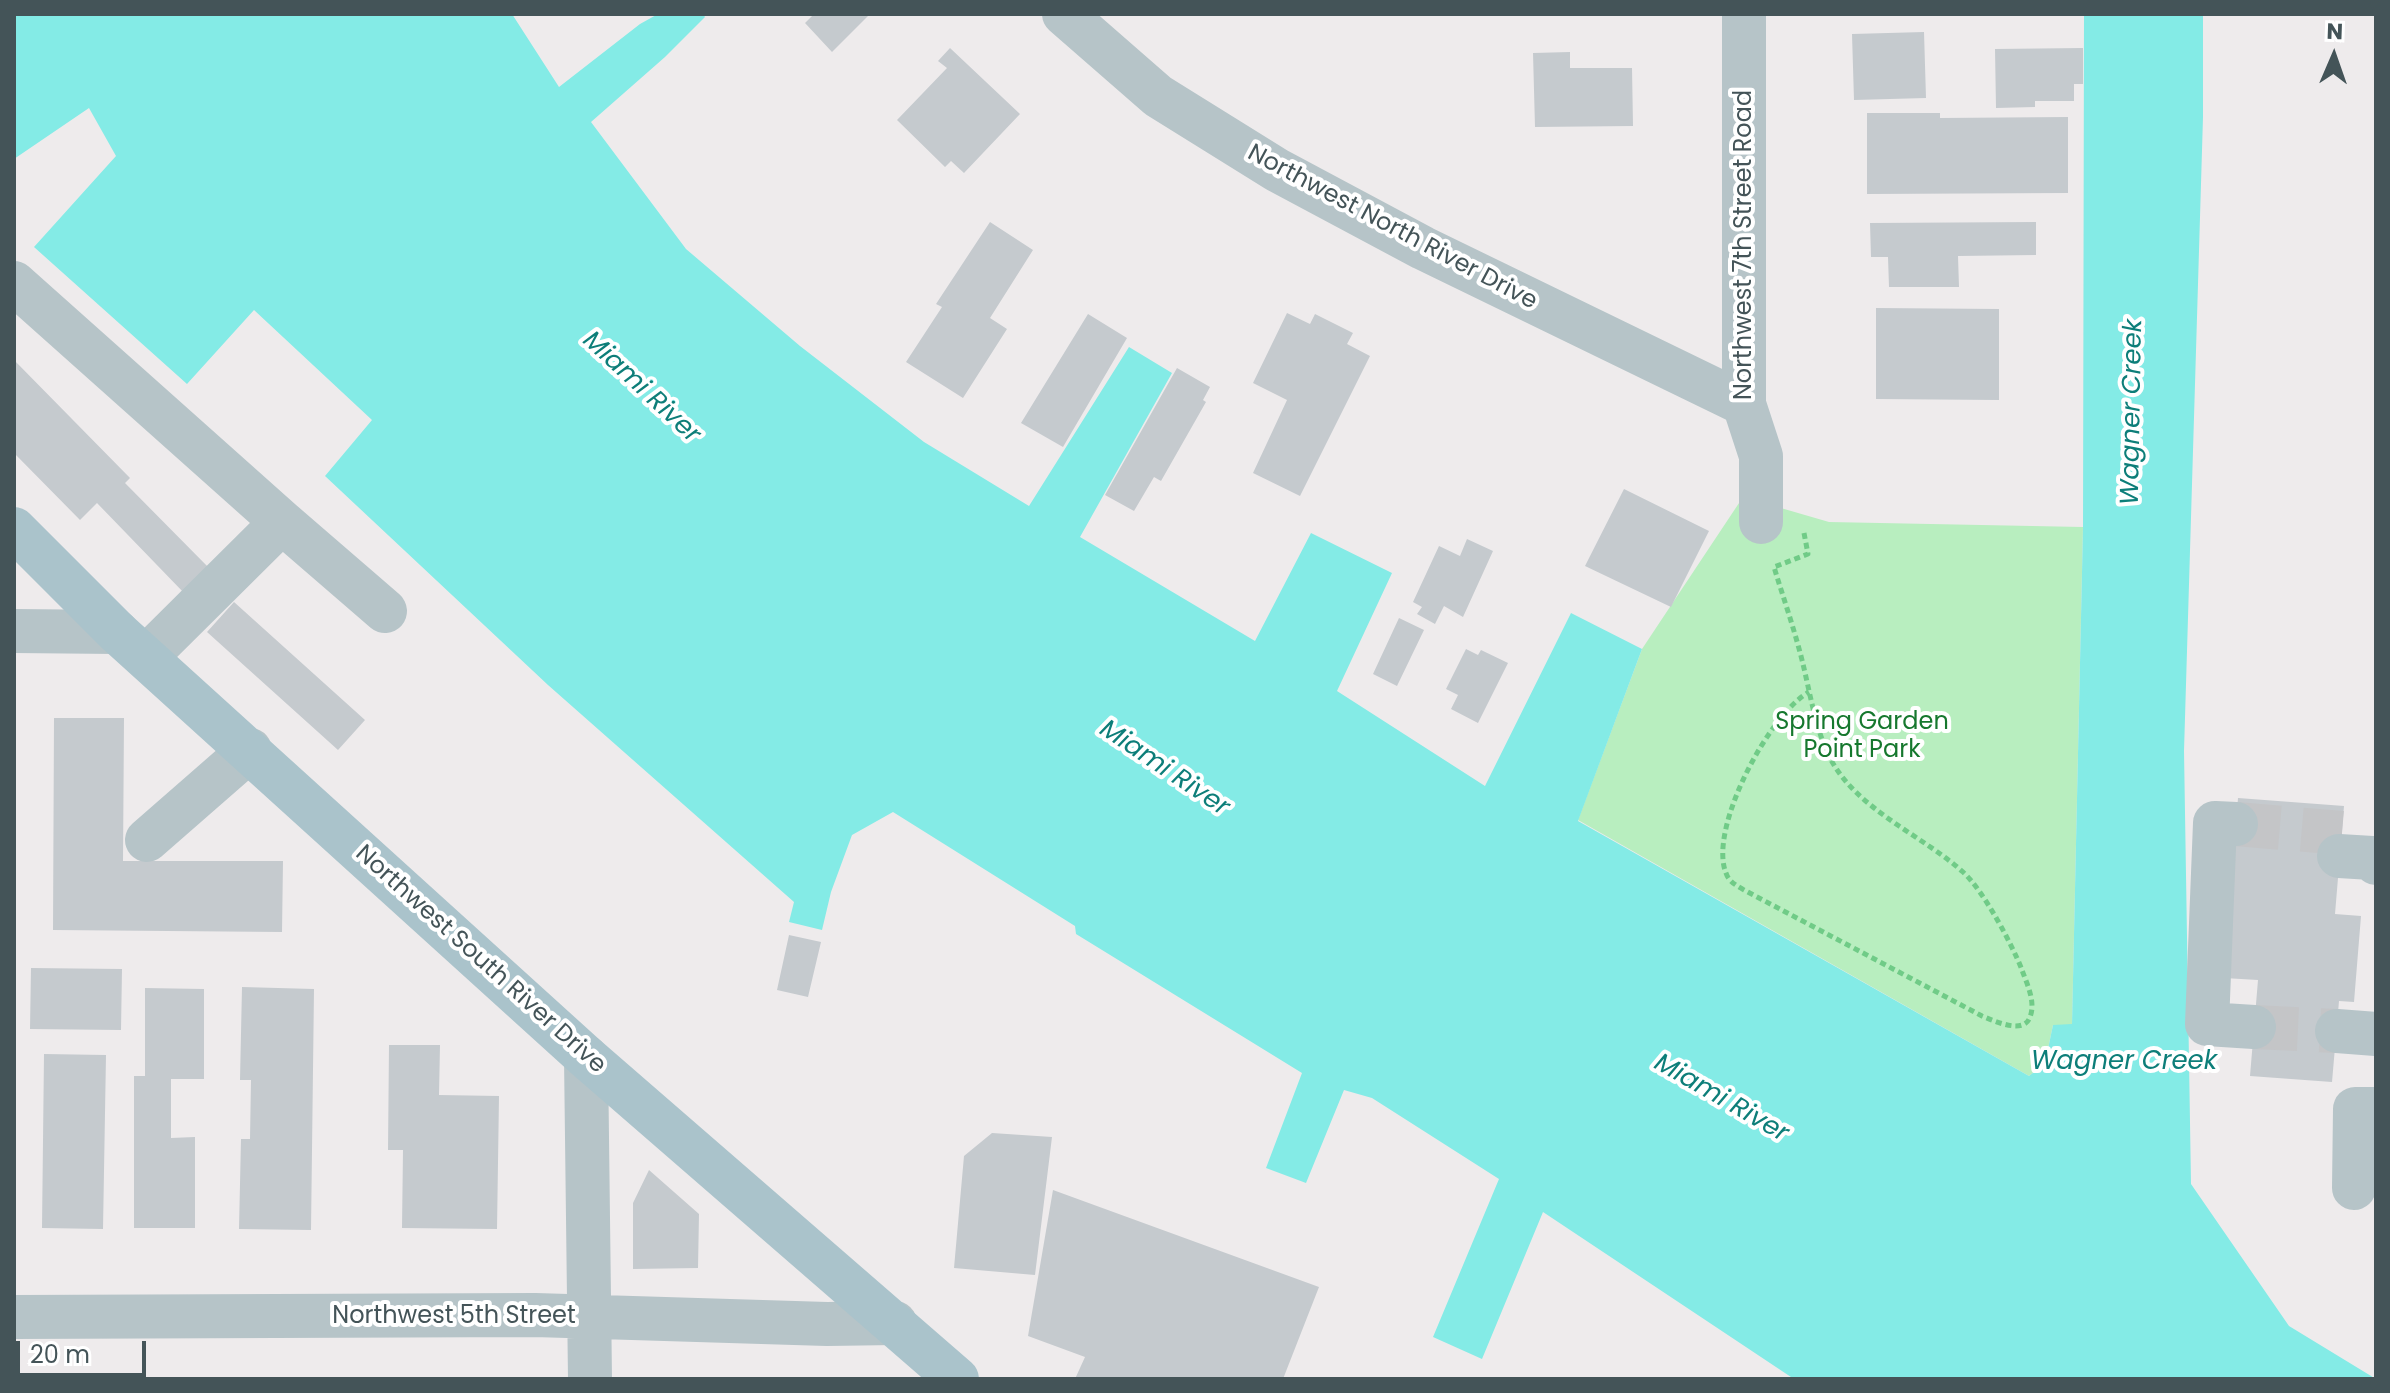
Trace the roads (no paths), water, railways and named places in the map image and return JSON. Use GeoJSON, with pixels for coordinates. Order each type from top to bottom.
{"type":"FeatureCollection","features":[{"type":"Feature","properties":{"kind":"main road","name":"Northwest South River Drive"},"geometry":{"type":"LineString","coordinates":[[14,529],[131,645],[586,1057],[957,1379]]}},
{"type":"Feature","properties":{"kind":"street","name":"Northwest North River Drive"},"geometry":{"type":"LineString","coordinates":[[1064,14],[1158,96],[1277,170],[1436,255],[1744,404]]}},
{"type":"Feature","properties":{"kind":"street","name":"Northwest 7th Street Road"},"geometry":{"type":"LineString","coordinates":[[1744,14],[1744,404],[1761,456],[1761,522]]}},
{"type":"Feature","properties":{"kind":"street"},"geometry":{"type":"LineString","coordinates":[[14,283],[385,611]]}},
{"type":"Feature","properties":{"kind":"street"},"geometry":{"type":"LineString","coordinates":[[14,631],[131,645],[282,522]]}},
{"type":"Feature","properties":{"kind":"street"},"geometry":{"type":"LineString","coordinates":[[147,840],[250,750]]}},
{"type":"Feature","properties":{"kind":"street"},"geometry":{"type":"LineString","coordinates":[[2236,824],[2215,823],[2207,1024],[2254,1027]]}},
{"type":"Feature","properties":{"kind":"street"},"geometry":{"type":"LineString","coordinates":[[586,1057],[590,1379]]}},
{"type":"Feature","properties":{"kind":"street"},"geometry":{"type":"LineString","coordinates":[[2354,1188],[2355,1109],[2376,1109]]}},
{"type":"Feature","properties":{"kind":"street","name":"Northwest 5th Street"},"geometry":{"type":"LineString","coordinates":[[14,1317],[535,1315],[827,1324],[895,1323]]}},
{"type":"Feature","properties":{"kind":"water"},"geometry":{"type":"Polygon","coordinates":[[[14,14],[512,14],[559,87],[640,24],[658,14],[703,14],[705,17],[665,57],[591,122],[686,249],[800,346],[924,442],[1029,506],[1129,347],[1172,373],[1080,537],[1255,641],[1311,533],[1392,573],[1337,691],[1485,786],[1571,613],[1642,649],[1578,821],[2029,1076],[2045,1063],[2053,1025],[2072,1024],[2083,527],[2084,14],[2203,14],[2203,117],[2184,751],[2191,1184],[2289,1326],[2376,1379],[1794,1379],[1543,1212],[1482,1359],[1433,1337],[1499,1179],[1372,1098],[1344,1090],[1306,1183],[1266,1168],[1302,1073],[1076,934],[1075,926],[893,812],[852,835],[831,892],[822,930],[789,922],[794,902],[548,685],[325,476],[372,420],[254,310],[187,384],[34,247],[116,156],[89,108],[14,159],[14,14]]]}},
{"type":"Feature","properties":{"kind":"tunnel"},"geometry":{"type":"LineString","coordinates":[[2236,824],[2342,833]]}},
{"type":"Feature","properties":{"kind":"tunnel"},"geometry":{"type":"LineString","coordinates":[[2254,1027],[2337,1031]]}},
{"type":"Feature","properties":{"kind":"water label","name":"Miami River"},"geometry":{"type":"Point","coordinates":[641,388]}},
{"type":"Feature","properties":{"kind":"water label","name":"Wagner Creek"},"geometry":{"type":"Point","coordinates":[2133,412]}},
{"type":"Feature","properties":{"kind":"water label","name":"Miami River"},"geometry":{"type":"Point","coordinates":[1164,769]}},
{"type":"Feature","properties":{"kind":"water label","name":"Wagner Creek"},"geometry":{"type":"Point","coordinates":[2124,1062]}},
{"type":"Feature","properties":{"kind":"water label","name":"Miami River"},"geometry":{"type":"Point","coordinates":[1721,1099]}},
{"type":"Feature","properties":{"kind":"park label","name":"Spring Garden Point Park"},"geometry":{"type":"Point","coordinates":[1862,737]}}]}
